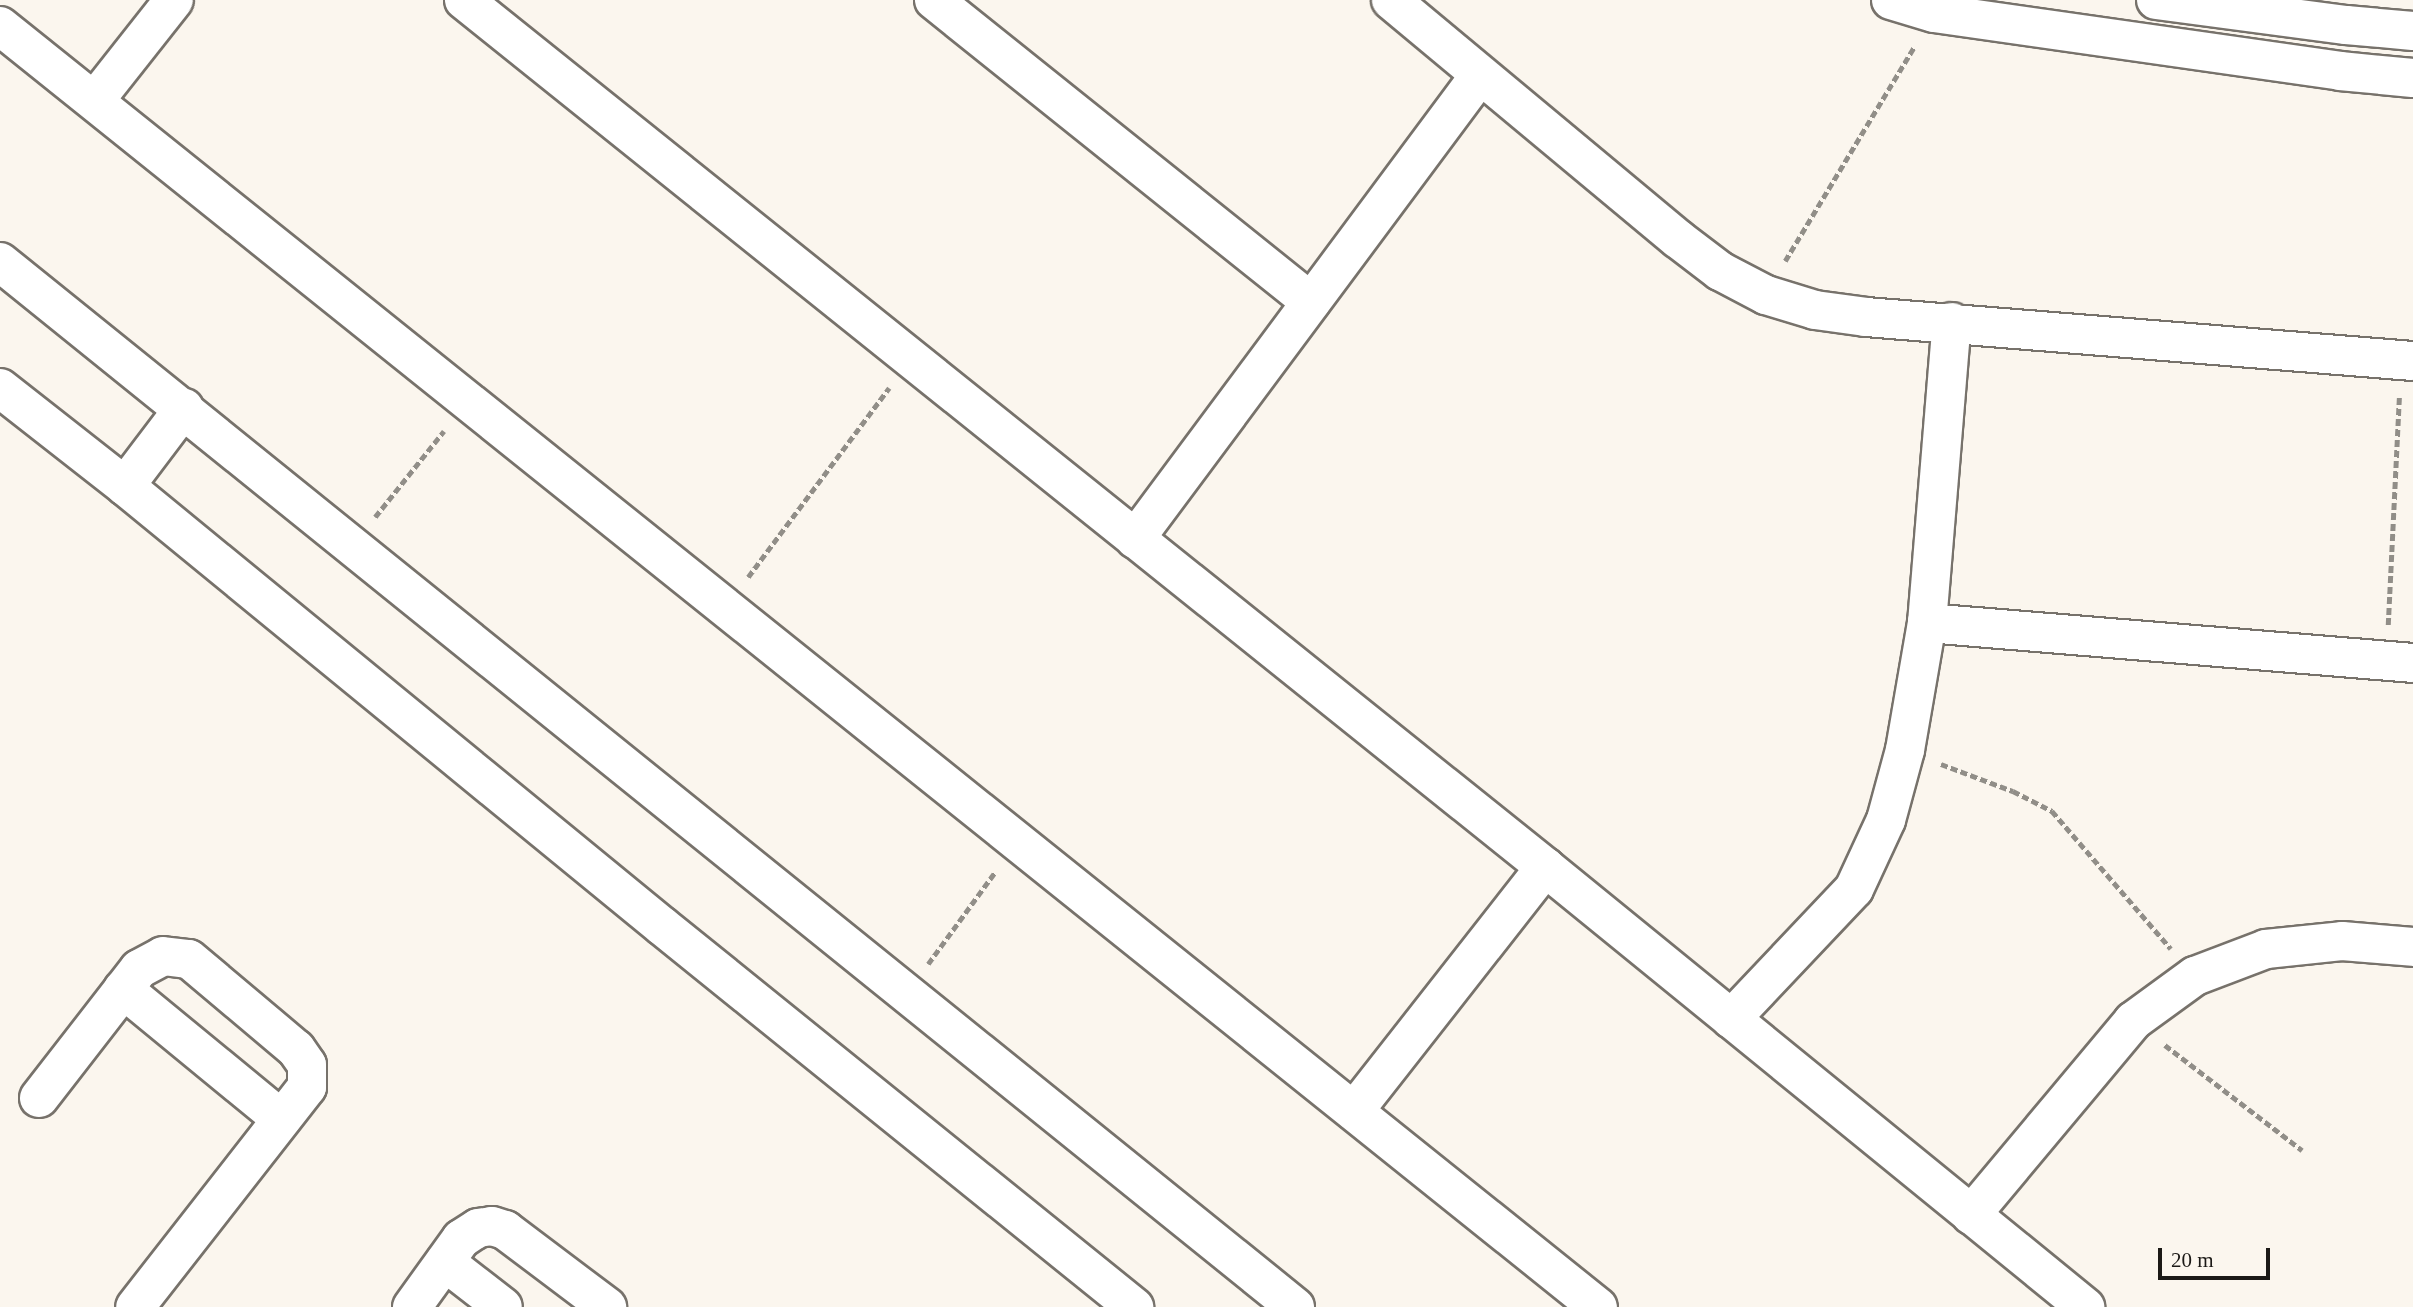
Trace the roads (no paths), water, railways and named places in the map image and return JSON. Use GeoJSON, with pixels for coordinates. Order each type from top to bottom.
{"type":"FeatureCollection","features":[{"type":"Feature","properties":{"kind":"street"},"geometry":{"type":"LineString","coordinates":[[95,100],[174,0]]}},
{"type":"Feature","properties":{"kind":"street"},"geometry":{"type":"LineString","coordinates":[[464,0],[1545,867],[2085,1307]]}},
{"type":"Feature","properties":{"kind":"street"},"geometry":{"type":"LineString","coordinates":[[934,0],[1311,302]]}},
{"type":"Feature","properties":{"kind":"street"},"geometry":{"type":"LineString","coordinates":[[1391,0],[1678,239],[1720,271],[1766,295],[1815,310],[1866,317],[2407,361]]}},
{"type":"Feature","properties":{"kind":"street"},"geometry":{"type":"LineString","coordinates":[[1891,0],[1934,13],[2340,71],[2413,78]]}},
{"type":"Feature","properties":{"kind":"street"},"geometry":{"type":"LineString","coordinates":[[2157,0],[2347,13],[2413,31]]}},
{"type":"Feature","properties":{"kind":"street"},"geometry":{"type":"LineString","coordinates":[[0,26],[1598,1307]]}},
{"type":"Feature","properties":{"kind":"street"},"geometry":{"type":"LineString","coordinates":[[1135,539],[1480,75]]}},
{"type":"Feature","properties":{"kind":"street"},"geometry":{"type":"LineString","coordinates":[[0,262],[1294,1307]]}},
{"type":"Feature","properties":{"kind":"street"},"geometry":{"type":"LineString","coordinates":[[1731,1019],[1854,889],[1886,820],[1905,750],[1927,623],[1952,322]]}},
{"type":"Feature","properties":{"kind":"street"},"geometry":{"type":"LineString","coordinates":[[0,388],[125,485],[662,926],[1133,1307]]}},
{"type":"Feature","properties":{"kind":"street"},"geometry":{"type":"LineString","coordinates":[[125,485],[184,408]]}},
{"type":"Feature","properties":{"kind":"street"},"geometry":{"type":"LineString","coordinates":[[1927,623],[2400,662]]}},
{"type":"Feature","properties":{"kind":"street"},"geometry":{"type":"LineString","coordinates":[[1354,1111],[1545,867]]}},
{"type":"Feature","properties":{"kind":"street"},"geometry":{"type":"LineString","coordinates":[[1971,1215],[2133,1021],[2195,976],[2266,949],[2342,941],[2413,947]]}},
{"type":"Feature","properties":{"kind":"street"},"geometry":{"type":"LineString","coordinates":[[39,1098],[123,989],[150,961],[163,956],[189,959],[303,1056],[309,1076],[307,1087],[135,1307]]}},
{"type":"Feature","properties":{"kind":"street"},"geometry":{"type":"LineString","coordinates":[[123,989],[281,1119]]}},
{"type":"Feature","properties":{"kind":"street"},"geometry":{"type":"LineString","coordinates":[[412,1307],[469,1232],[492,1226],[505,1230],[607,1307]]}},
{"type":"Feature","properties":{"kind":"street"},"geometry":{"type":"LineString","coordinates":[[445,1262],[503,1307]]}}]}
